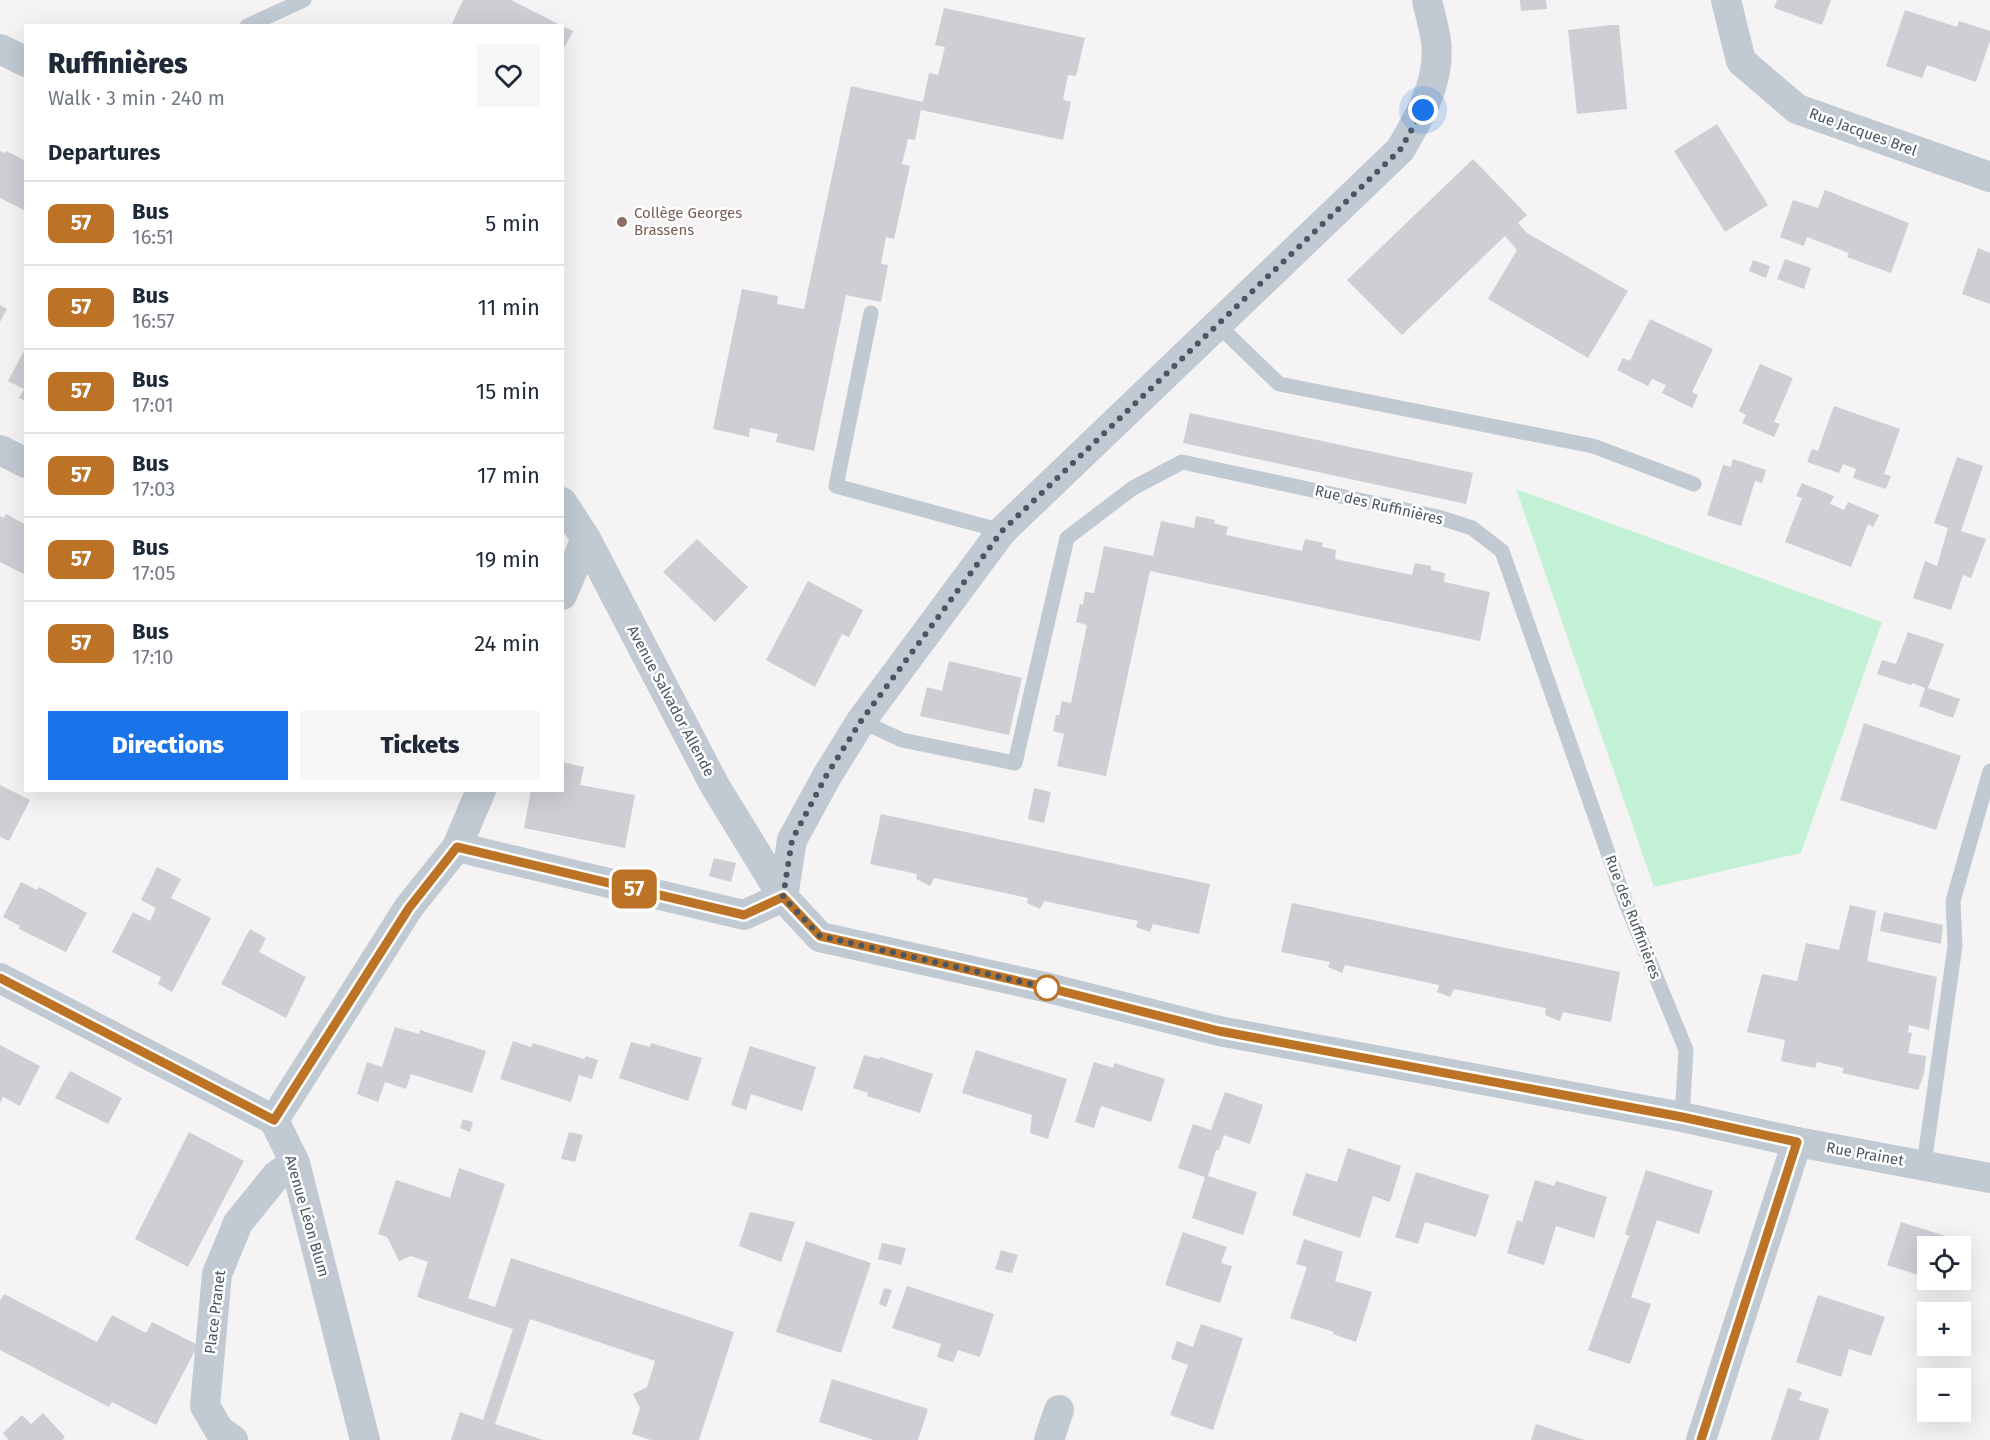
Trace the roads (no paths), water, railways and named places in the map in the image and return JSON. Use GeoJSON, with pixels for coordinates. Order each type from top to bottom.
{"type":"FeatureCollection","features":[{"type":"Feature","properties":{"kind":"street"},"geometry":{"type":"LineString","coordinates":[[457,847],[744,915],[783,897],[792,840],[818,790],[861,721],[1002,531],[1400,150],[1423,110],[1435,72],[1436,43],[1427,0]]}},
{"type":"Feature","properties":{"kind":"street","name":"Rue Jacques Brel"},"geometry":{"type":"LineString","coordinates":[[1726,0],[1741,61],[1797,108],[1990,177]]}},
{"type":"Feature","properties":{"kind":"street"},"geometry":{"type":"LineString","coordinates":[[0,49],[24,61]]}},
{"type":"Feature","properties":{"kind":"street"},"geometry":{"type":"LineString","coordinates":[[0,450],[24,462]]}},
{"type":"Feature","properties":{"kind":"street","name":"Avenue Salvador Allende"},"geometry":{"type":"LineString","coordinates":[[564,505],[586,539],[715,786],[783,897]]}},
{"type":"Feature","properties":{"kind":"street"},"geometry":{"type":"LineString","coordinates":[[564,590],[586,539]]}},
{"type":"Feature","properties":{"kind":"street"},"geometry":{"type":"LineString","coordinates":[[0,978],[274,1120],[409,908],[457,847],[480,792]]}},
{"type":"Feature","properties":{"kind":"street","name":"Rue Prainet"},"geometry":{"type":"LineString","coordinates":[[783,897],[820,936],[1049,988],[1219,1031],[1682,1117],[1797,1142],[1990,1178]]}},
{"type":"Feature","properties":{"kind":"street","name":"Avenue Léon Blum"},"geometry":{"type":"LineString","coordinates":[[274,1120],[295,1163],[365,1440]]}},
{"type":"Feature","properties":{"kind":"street"},"geometry":{"type":"LineString","coordinates":[[1701,1440],[1797,1142]]}},
{"type":"Feature","properties":{"kind":"street","name":"Place Pranet"},"geometry":{"type":"LineString","coordinates":[[233,1440],[219,1430],[205,1406],[217,1274],[238,1223],[276,1176],[295,1163]]}},
{"type":"Feature","properties":{"kind":"street"},"geometry":{"type":"LineString","coordinates":[[1049,1440],[1059,1410]]}},
{"type":"Feature","properties":{"kind":"lane"},"geometry":{"type":"LineString","coordinates":[[251,24],[304,0]]}},
{"type":"Feature","properties":{"kind":"lane"},"geometry":{"type":"LineString","coordinates":[[871,313],[836,486],[1002,531]]}},
{"type":"Feature","properties":{"kind":"lane"},"geometry":{"type":"LineString","coordinates":[[1218,325],[1279,384],[1593,446],[1694,484]]}},
{"type":"Feature","properties":{"kind":"lane","name":"Rue des Ruffinières"},"geometry":{"type":"LineString","coordinates":[[861,721],[902,740],[1015,763],[1067,538],[1133,488],[1182,462],[1438,517],[1473,528],[1502,551],[1625,901],[1686,1050],[1682,1117]]}},
{"type":"Feature","properties":{"kind":"lane"},"geometry":{"type":"LineString","coordinates":[[1924,1164],[1954,946],[1953,901],[1990,771]]}},
{"type":"Feature","properties":{"kind":"place","name":"Collège Georges Brassens"},"geometry":{"type":"Point","coordinates":[622,222]}}]}
